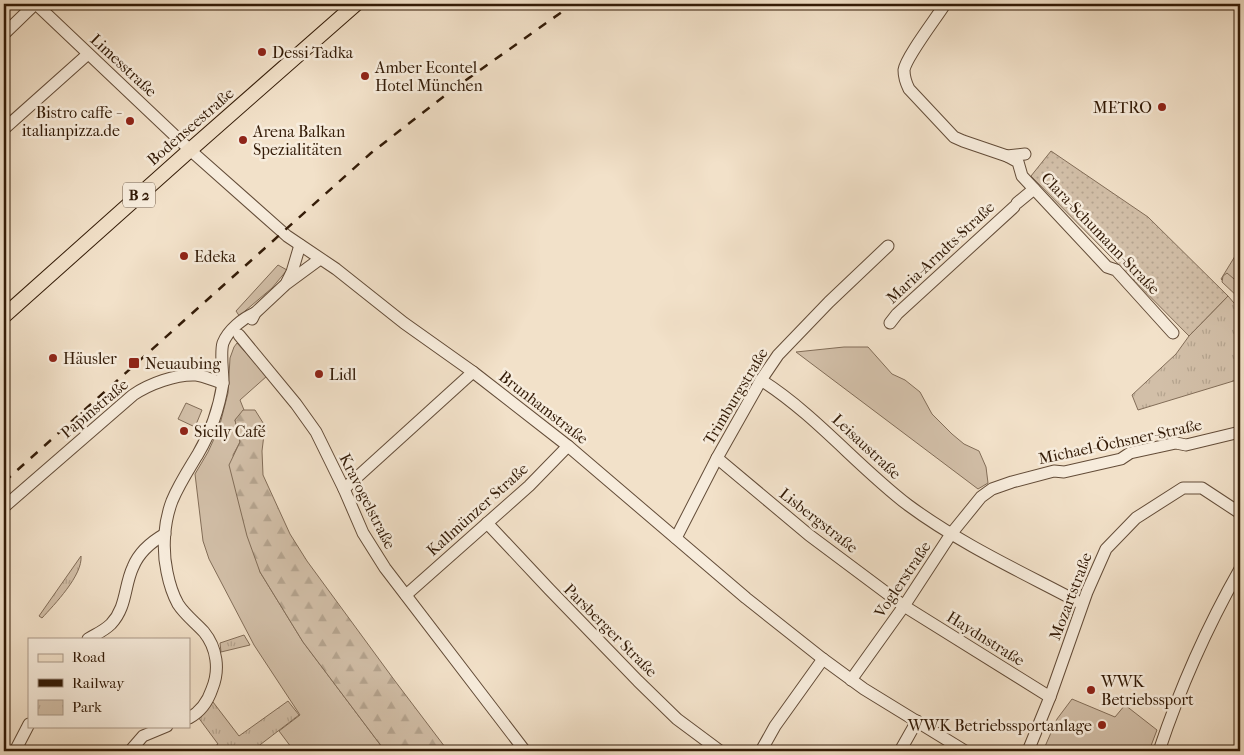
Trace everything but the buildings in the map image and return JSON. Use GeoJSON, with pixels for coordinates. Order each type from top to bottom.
{"type":"FeatureCollection","features":[{"type":"Feature","properties":{"kind":"main road","name":"Bodenseestraße"},"geometry":{"type":"LineString","coordinates":[[4,316],[356,4]]}},
{"type":"Feature","properties":{"kind":"street"},"geometry":{"type":"LineString","coordinates":[[4,34],[35,4]]}},
{"type":"Feature","properties":{"kind":"street","name":"Limesstraße"},"geometry":{"type":"LineString","coordinates":[[35,4],[190,150]]}},
{"type":"Feature","properties":{"kind":"street"},"geometry":{"type":"LineString","coordinates":[[946,4],[909,58],[904,69],[904,79],[909,89],[954,137],[963,142],[1007,156],[1025,154]]}},
{"type":"Feature","properties":{"kind":"street"},"geometry":{"type":"LineString","coordinates":[[4,130],[88,54]]}},
{"type":"Feature","properties":{"kind":"street","name":"Brunhamstraße"},"geometry":{"type":"LineString","coordinates":[[190,150],[283,232],[336,269],[404,323],[473,372],[568,446],[746,598],[823,659],[851,680],[965,751]]}},
{"type":"Feature","properties":{"kind":"street","name":"Clara-Schumann-Straße"},"geometry":{"type":"LineString","coordinates":[[1007,156],[1018,162],[1022,176],[1107,267],[1116,270],[1174,333]]}},
{"type":"Feature","properties":{"kind":"street","name":"Maria-Arndts-Straße"},"geometry":{"type":"LineString","coordinates":[[890,322],[1034,189]]}},
{"type":"Feature","properties":{"kind":"street"},"geometry":{"type":"LineString","coordinates":[[286,284],[292,272],[300,245]]}},
{"type":"Feature","properties":{"kind":"street","name":"Trimburgstraße"},"geometry":{"type":"LineString","coordinates":[[676,538],[717,458],[761,380],[778,355],[804,326],[888,246]]}},
{"type":"Feature","properties":{"kind":"street"},"geometry":{"type":"LineString","coordinates":[[190,717],[210,696],[214,687],[217,668],[215,651],[205,634],[178,604],[172,588],[166,563],[165,534],[172,501],[187,470],[206,440],[220,402],[223,383],[224,342],[228,335],[286,284],[320,259]]}},
{"type":"Feature","properties":{"kind":"street"},"geometry":{"type":"LineString","coordinates":[[223,353],[251,322],[255,313]]}},
{"type":"Feature","properties":{"kind":"street","name":"Kravogelstraße"},"geometry":{"type":"LineString","coordinates":[[239,336],[296,404],[316,432],[363,533],[384,568],[525,751]]}},
{"type":"Feature","properties":{"kind":"street"},"geometry":{"type":"LineString","coordinates":[[344,489],[473,372]]}},
{"type":"Feature","properties":{"kind":"street","name":"Papinstraße"},"geometry":{"type":"LineString","coordinates":[[4,507],[144,387],[158,382],[196,376],[223,383]]}},
{"type":"Feature","properties":{"kind":"street","name":"Leisaustraße"},"geometry":{"type":"LineString","coordinates":[[761,380],[819,424],[875,478],[909,505],[951,534],[1082,604]]}},
{"type":"Feature","properties":{"kind":"street","name":"Michael-Öchsner-Straße"},"geometry":{"type":"LineString","coordinates":[[981,497],[995,487],[1054,470],[1064,472],[1121,458],[1130,453],[1176,443],[1186,445],[1240,432]]}},
{"type":"Feature","properties":{"kind":"street","name":"Kallmünzer Straße"},"geometry":{"type":"LineString","coordinates":[[406,595],[543,472],[568,446]]}},
{"type":"Feature","properties":{"kind":"street","name":"Lisbergstraße"},"geometry":{"type":"LineString","coordinates":[[717,458],[809,535],[904,606]]}},
{"type":"Feature","properties":{"kind":"street","name":"Mozartstraße"},"geometry":{"type":"LineString","coordinates":[[1028,751],[1050,697],[1086,592],[1106,549],[1136,518],[1182,488],[1202,488],[1240,512]]}},
{"type":"Feature","properties":{"kind":"street","name":"Voglerstraße"},"geometry":{"type":"LineString","coordinates":[[851,680],[904,606],[951,534],[981,497]]}},
{"type":"Feature","properties":{"kind":"street","name":"Parsberger Straße"},"geometry":{"type":"LineString","coordinates":[[487,523],[548,590],[677,719],[720,751]]}},
{"type":"Feature","properties":{"kind":"street"},"geometry":{"type":"LineString","coordinates":[[90,638],[112,623],[127,594],[132,568],[138,557],[150,544],[165,534]]}},
{"type":"Feature","properties":{"kind":"street"},"geometry":{"type":"LineString","coordinates":[[1159,751],[1174,705],[1205,636],[1240,568]]}},
{"type":"Feature","properties":{"kind":"street","name":"Haydnstraße"},"geometry":{"type":"LineString","coordinates":[[904,606],[1050,697]]}},
{"type":"Feature","properties":{"kind":"street"},"geometry":{"type":"LineString","coordinates":[[761,751],[776,726],[823,659]]}},
{"type":"Feature","properties":{"kind":"street"},"geometry":{"type":"LineString","coordinates":[[900,751],[917,721]]}},
{"type":"Feature","properties":{"kind":"street"},"geometry":{"type":"LineString","coordinates":[[15,751],[28,726]]}},
{"type":"Feature","properties":{"kind":"street"},"geometry":{"type":"LineString","coordinates":[[130,751],[144,736],[162,728]]}},
{"type":"Feature","properties":{"kind":"green space"},"geometry":{"type":"Polygon","coordinates":[[[1051,151],[1148,217],[1228,296],[1189,336],[1031,176],[1051,151]]]}},
{"type":"Feature","properties":{"kind":"green space"},"geometry":{"type":"Polygon","coordinates":[[[1240,248],[1240,299],[1221,279],[1240,248]]]}},
{"type":"Feature","properties":{"kind":"green space"},"geometry":{"type":"Polygon","coordinates":[[[278,265],[287,270],[272,288],[240,317],[236,311],[278,265]]]}},
{"type":"Feature","properties":{"kind":"green space"},"geometry":{"type":"Polygon","coordinates":[[[1227,273],[1240,284],[1240,299],[1222,282],[1223,276],[1227,273]]]}},
{"type":"Feature","properties":{"kind":"green space"},"geometry":{"type":"Polygon","coordinates":[[[1228,296],[1240,310],[1240,379],[1138,410],[1132,395],[1176,354],[1189,336],[1228,296]]]}},
{"type":"Feature","properties":{"kind":"green space"},"geometry":{"type":"Polygon","coordinates":[[[237,343],[267,376],[240,400],[244,410],[235,420],[240,442],[233,455],[260,572],[303,642],[385,751],[294,751],[279,731],[300,715],[254,645],[209,559],[203,541],[195,474],[219,428],[228,393],[230,358],[237,343]]]}},
{"type":"Feature","properties":{"kind":"green space"},"geometry":{"type":"Polygon","coordinates":[[[844,347],[868,347],[892,374],[905,380],[920,392],[932,414],[952,434],[964,444],[979,451],[986,467],[988,483],[978,489],[796,352],[844,347]]]}},
{"type":"Feature","properties":{"kind":"green space"},"geometry":{"type":"Polygon","coordinates":[[[186,403],[202,410],[195,427],[178,419],[186,403]]]}},
{"type":"Feature","properties":{"kind":"green space"},"geometry":{"type":"Polygon","coordinates":[[[243,410],[255,410],[265,426],[262,451],[263,475],[290,534],[307,561],[448,751],[385,751],[303,642],[260,572],[247,536],[229,465],[240,442],[235,420],[243,410]]]}},
{"type":"Feature","properties":{"kind":"green space"},"geometry":{"type":"Polygon","coordinates":[[[81,556],[73,581],[42,618],[39,616],[81,556]]]}},
{"type":"Feature","properties":{"kind":"green space"},"geometry":{"type":"Polygon","coordinates":[[[244,635],[250,645],[221,652],[220,643],[244,635]]]}},
{"type":"Feature","properties":{"kind":"green space","name":"WWK Betriebssportanlage"},"geometry":{"type":"Polygon","coordinates":[[[1072,699],[1115,717],[1125,705],[1157,730],[1149,751],[1043,751],[1057,719],[1072,699]]]}},
{"type":"Feature","properties":{"kind":"green space"},"geometry":{"type":"Polygon","coordinates":[[[288,701],[299,715],[252,751],[208,751],[218,744],[198,717],[213,702],[239,736],[288,701]]]}},
{"type":"Feature","properties":{"kind":"railway"},"geometry":{"type":"LineString","coordinates":[[4,482],[371,153],[452,90],[573,4]]}},
{"type":"Feature","properties":{"kind":"place","name":"Dessi Tadka"},"geometry":{"type":"Point","coordinates":[262,52]}},
{"type":"Feature","properties":{"kind":"place","name":"Amber Econtel Hotel München"},"geometry":{"type":"Point","coordinates":[365,76]}},
{"type":"Feature","properties":{"kind":"place","name":"METRO"},"geometry":{"type":"Point","coordinates":[1162,107]}},
{"type":"Feature","properties":{"kind":"place","name":"Bistro caffe - italianpizza.de"},"geometry":{"type":"Point","coordinates":[130,121]}},
{"type":"Feature","properties":{"kind":"place","name":"Arena Balkan Spezialitäten"},"geometry":{"type":"Point","coordinates":[243,140]}},
{"type":"Feature","properties":{"kind":"place","name":"Edeka"},"geometry":{"type":"Point","coordinates":[184,256]}},
{"type":"Feature","properties":{"kind":"place","name":"Häusler"},"geometry":{"type":"Point","coordinates":[53,358]}},
{"type":"Feature","properties":{"kind":"place","name":"Neuaubing"},"geometry":{"type":"Point","coordinates":[134,363]}},
{"type":"Feature","properties":{"kind":"place","name":"Lidl"},"geometry":{"type":"Point","coordinates":[319,374]}},
{"type":"Feature","properties":{"kind":"place","name":"Sicily Café"},"geometry":{"type":"Point","coordinates":[184,431]}},
{"type":"Feature","properties":{"kind":"place","name":"WWK Betriebssport"},"geometry":{"type":"Point","coordinates":[1091,690]}},
{"type":"Feature","properties":{"kind":"place","name":"WWK Betriebssportanlage"},"geometry":{"type":"Point","coordinates":[1102,725]}}]}
